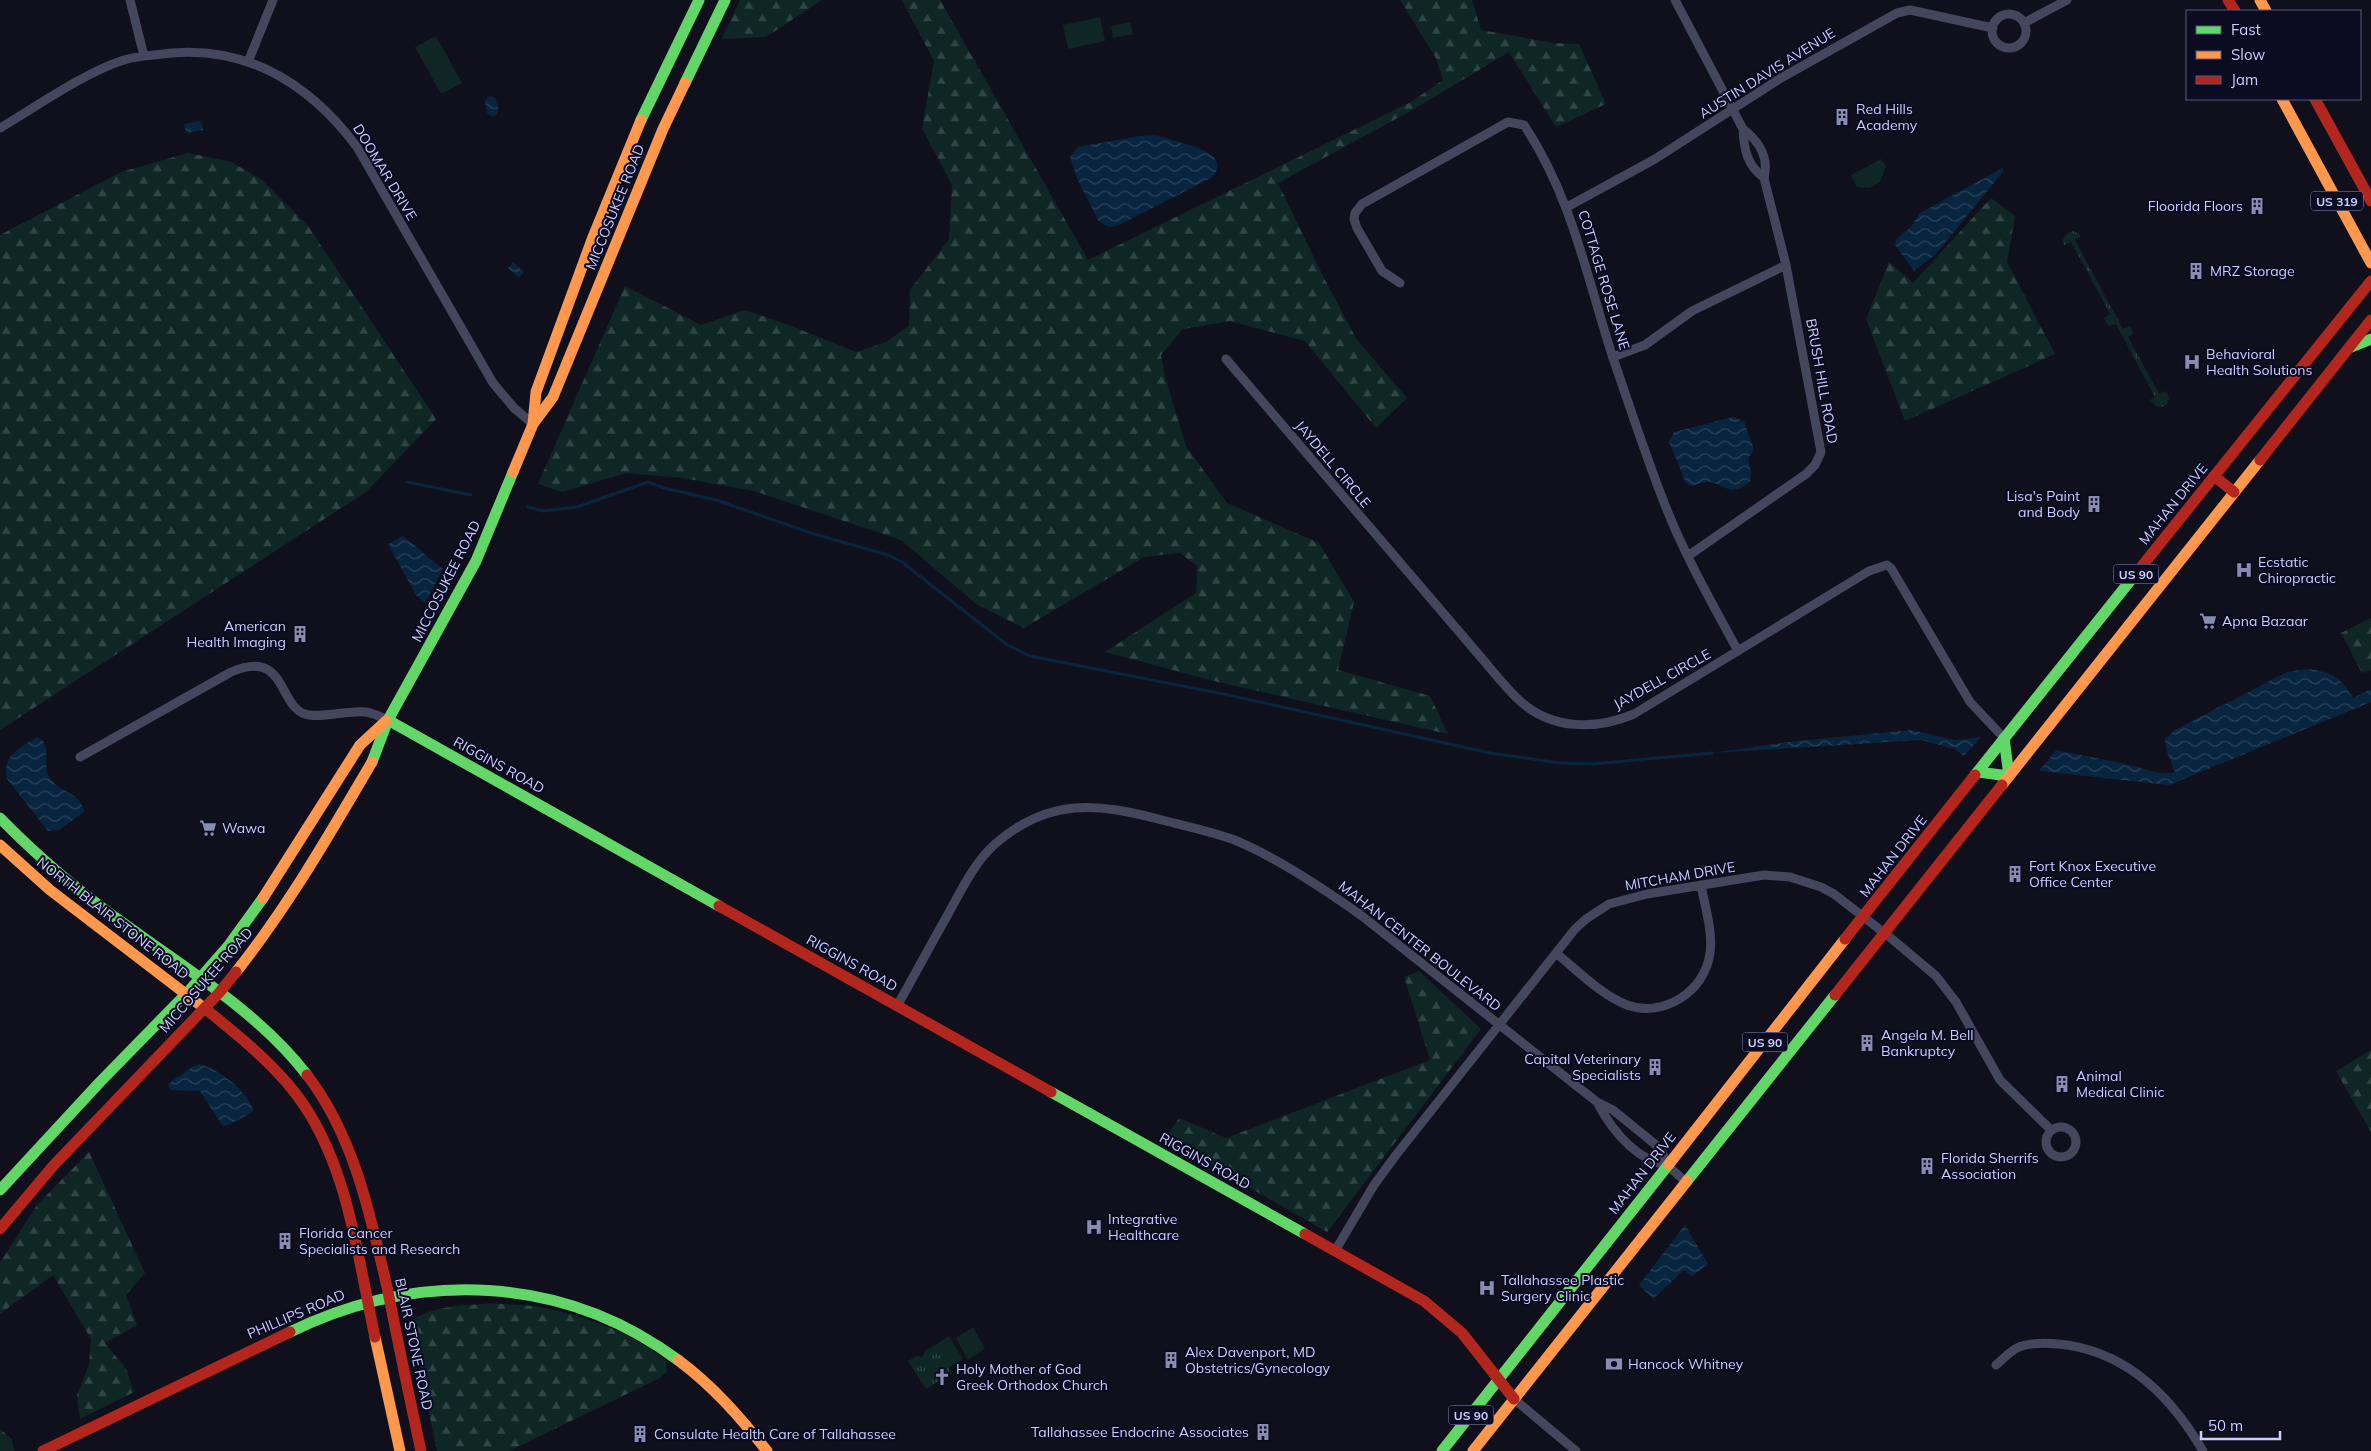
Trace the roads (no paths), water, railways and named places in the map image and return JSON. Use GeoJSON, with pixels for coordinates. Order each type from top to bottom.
{"type":"FeatureCollection","features":[{"type":"Feature","properties":{"kind":"main road","name":"MICCOSUKEE ROAD"},"geometry":{"type":"LineString","coordinates":[[533,424],[536,392],[593,237],[637,129],[699,0]]}},
{"type":"Feature","properties":{"kind":"main road","name":"MICCOSUKEE ROAD"},"geometry":{"type":"LineString","coordinates":[[0,1228],[25,1198],[219,992],[266,934],[320,854],[377,754],[388,720],[476,561],[533,424],[553,397],[663,129],[724,0]]}},
{"type":"Feature","properties":{"kind":"main road","name":"US 319"},"geometry":{"type":"LineString","coordinates":[[2283,100],[2371,262]]}},
{"type":"Feature","properties":{"kind":"main road","name":"US 319"},"geometry":{"type":"LineString","coordinates":[[2316,100],[2368,192],[2371,201]]}},
{"type":"Feature","properties":{"kind":"main road"},"geometry":{"type":"LineString","coordinates":[[620,171],[641,182]]}},
{"type":"Feature","properties":{"kind":"main road","name":"MAHAN DRIVE"},"geometry":{"type":"LineString","coordinates":[[1442,1451],[2004,738],[2371,281]]}},
{"type":"Feature","properties":{"kind":"main road","name":"US 90"},"geometry":{"type":"LineString","coordinates":[[1473,1451],[1883,932],[2371,320]]}},
{"type":"Feature","properties":{"kind":"main road"},"geometry":{"type":"LineString","coordinates":[[2349,348],[2371,339]]}},
{"type":"Feature","properties":{"kind":"main road"},"geometry":{"type":"LineString","coordinates":[[2214,476],[2234,492]]}},
{"type":"Feature","properties":{"kind":"main road","name":"MICCOSUKEE ROAD"},"geometry":{"type":"LineString","coordinates":[[3,1186],[186,994],[229,945],[275,882],[360,745],[388,720]]}},
{"type":"Feature","properties":{"kind":"main road","name":"RIGGINS ROAD"},"geometry":{"type":"LineString","coordinates":[[388,720],[1424,1301],[1462,1333],[1514,1399]]}},
{"type":"Feature","properties":{"kind":"main road"},"geometry":{"type":"LineString","coordinates":[[1978,772],[2009,776],[2004,738]]}},
{"type":"Feature","properties":{"kind":"main road","name":"NORTH BLAIR STONE ROAD"},"geometry":{"type":"LineString","coordinates":[[0,818],[27,846],[70,884],[199,979]]}},
{"type":"Feature","properties":{"kind":"main road","name":"NORTH BLAIR STONE ROAD"},"geometry":{"type":"LineString","coordinates":[[0,845],[60,899],[186,994]]}},
{"type":"Feature","properties":{"kind":"main road","name":"BLAIR STONE ROAD"},"geometry":{"type":"LineString","coordinates":[[199,979],[219,992],[267,1031],[293,1058],[330,1109],[355,1161],[367,1198],[421,1451]]}},
{"type":"Feature","properties":{"kind":"main road"},"geometry":{"type":"LineString","coordinates":[[186,994],[268,1061],[307,1110],[336,1171],[347,1207],[400,1451]]}},
{"type":"Feature","properties":{"kind":"main road"},"geometry":{"type":"LineString","coordinates":[[3,1186],[25,1198]]}},
{"type":"Feature","properties":{"kind":"main road","name":"PHILLIPS ROAD"},"geometry":{"type":"LineString","coordinates":[[44,1451],[298,1327],[368,1301],[388,1296],[446,1289],[490,1290],[535,1295],[600,1315],[635,1331],[681,1360],[730,1404],[767,1451]]}},
{"type":"Feature","properties":{"kind":"street"},"geometry":{"type":"LineString","coordinates":[[130,0],[144,56]]}},
{"type":"Feature","properties":{"kind":"street"},"geometry":{"type":"LineString","coordinates":[[248,62],[273,0]]}},
{"type":"Feature","properties":{"kind":"street","name":"BRUSH HILL ROAD"},"geometry":{"type":"LineString","coordinates":[[1674,0],[1743,129],[1754,138],[1764,154],[1766,170],[1764,178],[1786,265],[1821,452],[1815,464],[1806,474],[1688,556]]}},
{"type":"Feature","properties":{"kind":"street"},"geometry":{"type":"LineString","coordinates":[[2024,23],[2067,0]]}},
{"type":"Feature","properties":{"kind":"street","name":"AUSTIN DAVIS AVENUE"},"geometry":{"type":"LineString","coordinates":[[1567,207],[1655,159],[1787,74],[1897,13],[1910,10],[1993,28]]}},
{"type":"Feature","properties":{"kind":"street"},"geometry":{"type":"LineString","coordinates":[[2004,16],[2016,16],[2024,23],[2025,36],[2023,42],[2013,48],[2003,47],[1995,40],[1993,28],[1996,20],[2004,16]]}},
{"type":"Feature","properties":{"kind":"street","name":"DOOMAR DRIVE"},"geometry":{"type":"LineString","coordinates":[[0,128],[93,73],[124,60],[169,52],[200,52],[225,55],[269,69],[297,86],[322,105],[340,124],[357,147],[494,383],[514,408],[533,424]]}},
{"type":"Feature","properties":{"kind":"street","name":"COTTAGE ROSE LANE"},"geometry":{"type":"LineString","coordinates":[[1400,283],[1382,271],[1357,228],[1354,219],[1355,213],[1362,204],[1508,122],[1524,125],[1535,142],[1567,207],[1582,250],[1613,357],[1665,505],[1688,556],[1738,651]]}},
{"type":"Feature","properties":{"kind":"street","name":"BRUSH HILL ROAD"},"geometry":{"type":"LineString","coordinates":[[1743,129],[1746,156],[1753,170],[1764,178]]}},
{"type":"Feature","properties":{"kind":"street"},"geometry":{"type":"LineString","coordinates":[[1613,357],[1645,345],[1692,311],[1786,265]]}},
{"type":"Feature","properties":{"kind":"street","name":"JAYDELL CIRCLE"},"geometry":{"type":"LineString","coordinates":[[1226,359],[1479,655],[1519,700],[1532,710],[1567,725],[1598,725],[1634,714],[1869,571],[1887,565],[1892,568],[1970,702],[2004,738]]}},
{"type":"Feature","properties":{"kind":"street","name":"RIGGINS ROAD"},"geometry":{"type":"LineString","coordinates":[[80,757],[231,672],[249,666],[259,667],[274,674],[295,706],[305,714],[368,712],[388,720]]}},
{"type":"Feature","properties":{"kind":"street","name":"MAHAN CENTER BOULEVARD"},"geometry":{"type":"LineString","coordinates":[[897,1006],[969,876],[994,845],[1010,832],[1046,814],[1083,807],[1106,807],[1212,832],[1248,847],[1333,896],[1597,1102],[1612,1110],[1661,1149],[1667,1165],[1686,1182]]}},
{"type":"Feature","properties":{"kind":"street","name":"MITCHAM DRIVE"},"geometry":{"type":"LineString","coordinates":[[1335,1251],[1374,1186],[1556,953],[1586,919],[1609,904],[1647,894],[1764,875],[1790,877],[1812,883],[1834,894],[1936,976],[1956,1002],[2000,1080],[2051,1130]]}},
{"type":"Feature","properties":{"kind":"street"},"geometry":{"type":"LineString","coordinates":[[1556,953],[1604,991],[1628,1005],[1655,1008],[1676,1001],[1695,987],[1703,975],[1710,954],[1710,940],[1701,885]]}},
{"type":"Feature","properties":{"kind":"street","name":"MAHAN CENTER BOULEVARD"},"geometry":{"type":"LineString","coordinates":[[1597,1102],[1608,1124],[1631,1147],[1651,1162],[1667,1165]]}},
{"type":"Feature","properties":{"kind":"street"},"geometry":{"type":"LineString","coordinates":[[1996,1365],[2017,1348],[2033,1344],[2070,1346],[2104,1354],[2120,1362],[2152,1385],[2182,1418],[2203,1451]]}},
{"type":"Feature","properties":{"kind":"street","name":"RIGGINS ROAD"},"geometry":{"type":"LineString","coordinates":[[1514,1399],[1576,1451]]}},
{"type":"Feature","properties":{"kind":"water"},"geometry":{"type":"Polygon","coordinates":[[[489,96],[495,98],[498,107],[497,114],[493,117],[487,113],[485,101],[489,96]]]}},
{"type":"Feature","properties":{"kind":"water"},"geometry":{"type":"Polygon","coordinates":[[[201,121],[203,130],[186,133],[184,124],[201,121]]]}},
{"type":"Feature","properties":{"kind":"water"},"geometry":{"type":"Polygon","coordinates":[[[1139,136],[1162,137],[1203,150],[1215,158],[1216,170],[1211,178],[1119,225],[1110,227],[1098,220],[1076,176],[1070,157],[1078,147],[1139,136]]]}},
{"type":"Feature","properties":{"kind":"water"},"geometry":{"type":"Polygon","coordinates":[[[2003,168],[2002,173],[1935,255],[1914,271],[1895,245],[1897,238],[1910,228],[1920,213],[2003,168]]]}},
{"type":"Feature","properties":{"kind":"water"},"geometry":{"type":"Polygon","coordinates":[[[513,262],[524,272],[519,278],[508,268],[513,262]]]}},
{"type":"Feature","properties":{"kind":"water"},"geometry":{"type":"Polygon","coordinates":[[[1733,417],[1744,421],[1754,450],[1748,458],[1751,473],[1750,482],[1743,487],[1733,490],[1711,482],[1691,486],[1686,483],[1669,442],[1674,432],[1733,417]]]}},
{"type":"Feature","properties":{"kind":"water"},"geometry":{"type":"Polygon","coordinates":[[[403,536],[443,569],[425,603],[416,595],[388,544],[403,536]]]}},
{"type":"Feature","properties":{"kind":"water"},"geometry":{"type":"Polygon","coordinates":[[[2309,669],[2330,674],[2340,680],[2353,698],[2371,689],[2371,702],[2169,785],[2039,771],[2056,750],[2156,772],[2175,772],[2167,752],[2165,739],[2175,730],[2287,672],[2309,669]]]}},
{"type":"Feature","properties":{"kind":"water"},"geometry":{"type":"Polygon","coordinates":[[[1911,730],[1955,740],[1981,737],[1964,756],[1955,749],[1921,740],[1712,753],[1788,742],[1911,730]]]}},
{"type":"Feature","properties":{"kind":"water"},"geometry":{"type":"Polygon","coordinates":[[[37,737],[45,744],[46,767],[49,777],[58,786],[79,800],[84,812],[59,830],[48,831],[7,779],[6,771],[9,759],[18,749],[37,737]]]}},
{"type":"Feature","properties":{"kind":"water"},"geometry":{"type":"Polygon","coordinates":[[[199,1064],[214,1070],[239,1089],[250,1103],[253,1110],[251,1113],[226,1126],[222,1125],[200,1091],[170,1090],[168,1084],[199,1064]]]}},
{"type":"Feature","properties":{"kind":"water"},"geometry":{"type":"Polygon","coordinates":[[[1685,1225],[1708,1264],[1692,1276],[1684,1270],[1653,1299],[1639,1285],[1685,1225]]]}},
{"type":"Feature","properties":{"kind":"waterway"},"geometry":{"type":"LineString","coordinates":[[407,482],[471,495]]}},
{"type":"Feature","properties":{"kind":"waterway"},"geometry":{"type":"LineString","coordinates":[[528,507],[543,511],[577,507],[648,482],[664,488],[716,500],[811,533],[888,555],[902,562],[1006,644],[1030,656],[1228,695],[1490,753],[1560,763],[1593,764],[1712,753]]}},
{"type":"Feature","properties":{"kind":"place","name":"Red Hills Academy"},"geometry":{"type":"Point","coordinates":[1842,117]}},
{"type":"Feature","properties":{"kind":"place","name":"Floorida Floors"},"geometry":{"type":"Point","coordinates":[2257,206]}},
{"type":"Feature","properties":{"kind":"place","name":"MRZ Storage"},"geometry":{"type":"Point","coordinates":[2196,271]}},
{"type":"Feature","properties":{"kind":"place","name":"Behavioral Health Solutions"},"geometry":{"type":"Point","coordinates":[2192,362]}},
{"type":"Feature","properties":{"kind":"place","name":"Lisa's Paint and Body"},"geometry":{"type":"Point","coordinates":[2094,504]}},
{"type":"Feature","properties":{"kind":"place","name":"Ecstatic Chiropractic"},"geometry":{"type":"Point","coordinates":[2244,570]}},
{"type":"Feature","properties":{"kind":"place","name":"Apna Bazaar"},"geometry":{"type":"Point","coordinates":[2208,621]}},
{"type":"Feature","properties":{"kind":"place","name":"American Health Imaging"},"geometry":{"type":"Point","coordinates":[300,634]}},
{"type":"Feature","properties":{"kind":"place","name":"Wawa"},"geometry":{"type":"Point","coordinates":[208,828]}},
{"type":"Feature","properties":{"kind":"place","name":"Fort Knox Executive Office Center"},"geometry":{"type":"Point","coordinates":[2015,874]}},
{"type":"Feature","properties":{"kind":"place","name":"Angela M. Bell Bankruptcy"},"geometry":{"type":"Point","coordinates":[1867,1043]}},
{"type":"Feature","properties":{"kind":"place","name":"Capital Veterinary Specialists"},"geometry":{"type":"Point","coordinates":[1655,1067]}},
{"type":"Feature","properties":{"kind":"place","name":"Animal Medical Clinic"},"geometry":{"type":"Point","coordinates":[2062,1084]}},
{"type":"Feature","properties":{"kind":"place","name":"Florida Sherrifs Association"},"geometry":{"type":"Point","coordinates":[1927,1166]}},
{"type":"Feature","properties":{"kind":"place","name":"Integrative Healthcare"},"geometry":{"type":"Point","coordinates":[1094,1227]}},
{"type":"Feature","properties":{"kind":"place","name":"Florida Cancer Specialists and Research"},"geometry":{"type":"Point","coordinates":[285,1241]}},
{"type":"Feature","properties":{"kind":"place","name":"Tallahassee Plastic Surgery Clinic"},"geometry":{"type":"Point","coordinates":[1487,1288]}},
{"type":"Feature","properties":{"kind":"place","name":"Alex Davenport, MD Obstetrics/Gynecology"},"geometry":{"type":"Point","coordinates":[1171,1360]}},
{"type":"Feature","properties":{"kind":"place","name":"Hancock Whitney"},"geometry":{"type":"Point","coordinates":[1614,1364]}},
{"type":"Feature","properties":{"kind":"place","name":"Holy Mother of God Greek Orthodox Church"},"geometry":{"type":"Point","coordinates":[942,1377]}},
{"type":"Feature","properties":{"kind":"place","name":"Tallahassee Endocrine Associates"},"geometry":{"type":"Point","coordinates":[1263,1432]}},
{"type":"Feature","properties":{"kind":"place","name":"Consulate Health Care of Tallahassee"},"geometry":{"type":"Point","coordinates":[640,1434]}}]}
